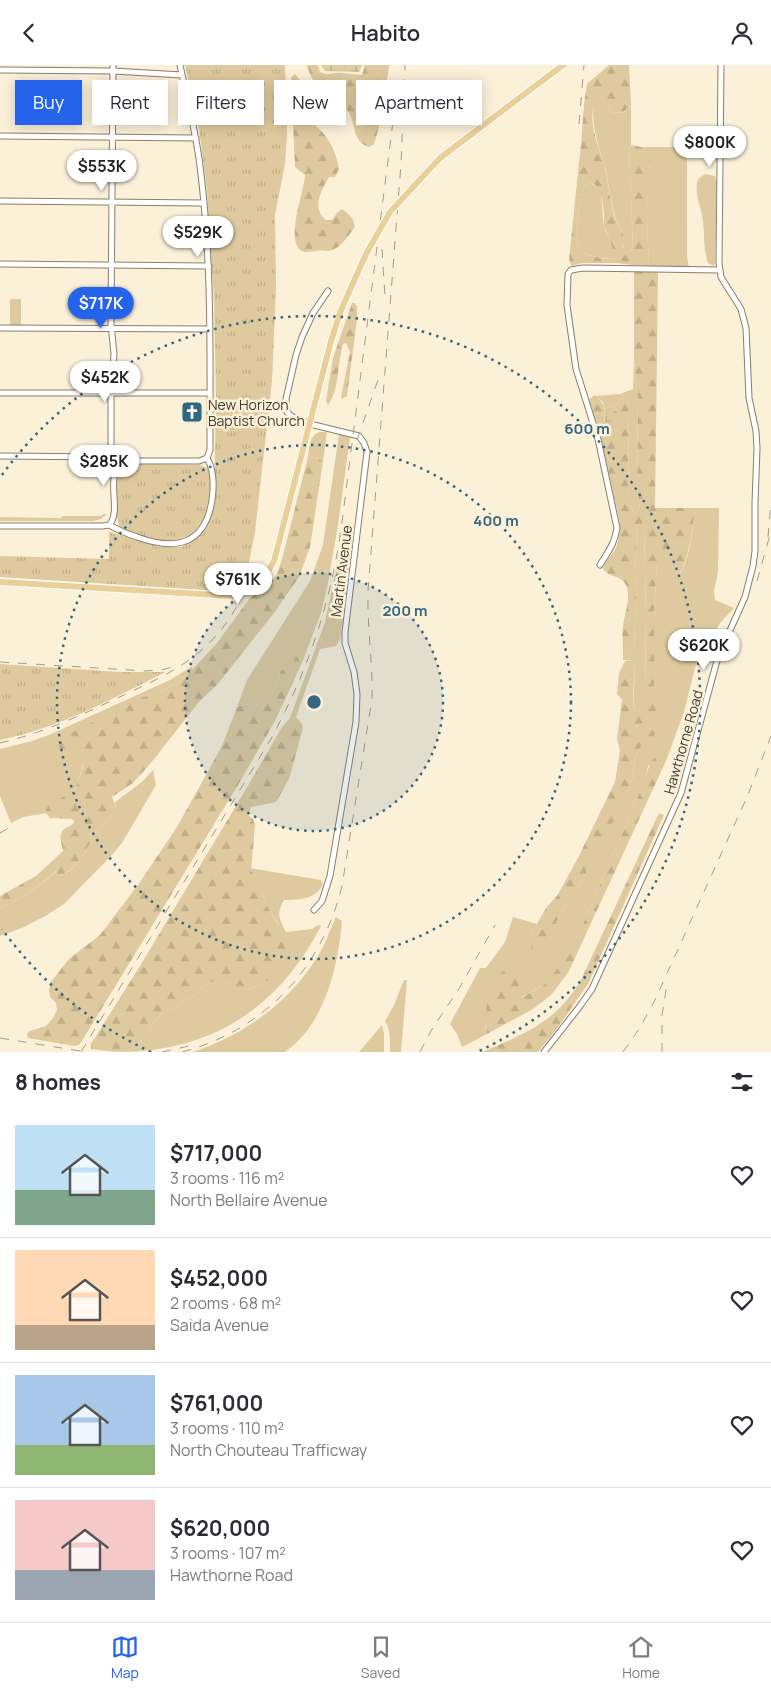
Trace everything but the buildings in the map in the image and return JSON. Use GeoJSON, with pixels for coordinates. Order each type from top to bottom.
{"type":"FeatureCollection","features":[{"type":"Feature","properties":{"kind":"main road"},"geometry":{"type":"LineString","coordinates":[[0,582],[233,596],[247,591],[259,583],[268,573],[274,561],[331,341],[341,310],[366,254],[390,213],[440,158],[563,65]]}},
{"type":"Feature","properties":{"kind":"street"},"geometry":{"type":"LineString","coordinates":[[111,457],[111,393],[114,354],[112,329],[112,202],[114,65]]}},
{"type":"Feature","properties":{"kind":"street"},"geometry":{"type":"LineString","coordinates":[[0,525],[102,527],[109,525],[113,517],[114,475],[120,465],[129,461],[199,461],[207,458],[210,450],[209,266],[196,138],[180,65]]}},
{"type":"Feature","properties":{"kind":"street"},"geometry":{"type":"LineString","coordinates":[[600,565],[612,548],[617,528],[598,439],[576,369],[567,305],[568,274],[571,270],[584,268],[720,270],[721,65]]}},
{"type":"Feature","properties":{"kind":"street"},"geometry":{"type":"LineString","coordinates":[[0,70],[113,71],[182,75]]}},
{"type":"Feature","properties":{"kind":"street"},"geometry":{"type":"LineString","coordinates":[[0,136],[196,138]]}},
{"type":"Feature","properties":{"kind":"street"},"geometry":{"type":"LineString","coordinates":[[0,201],[204,203]]}},
{"type":"Feature","properties":{"kind":"street"},"geometry":{"type":"LineString","coordinates":[[0,264],[209,266]]}},
{"type":"Feature","properties":{"kind":"street","name":"Hawthorne Road"},"geometry":{"type":"LineString","coordinates":[[544,1052],[592,989],[673,813],[687,776],[718,657],[744,597],[753,566],[755,551],[757,439],[749,398],[746,328],[741,309],[721,277],[720,270]]}},
{"type":"Feature","properties":{"kind":"street","name":"Martin Avenue"},"geometry":{"type":"LineString","coordinates":[[314,910],[322,901],[330,876],[356,722],[357,694],[354,672],[345,643],[345,632],[367,452],[364,443],[356,435],[310,424],[291,416],[287,412],[286,399],[302,337],[313,313],[328,291]]}},
{"type":"Feature","properties":{"kind":"street"},"geometry":{"type":"LineString","coordinates":[[0,328],[210,329]]}},
{"type":"Feature","properties":{"kind":"street"},"geometry":{"type":"LineString","coordinates":[[0,393],[210,393]]}},
{"type":"Feature","properties":{"kind":"street"},"geometry":{"type":"LineString","coordinates":[[0,456],[111,457],[120,465]]}},
{"type":"Feature","properties":{"kind":"street"},"geometry":{"type":"LineString","coordinates":[[109,525],[118,531],[166,544],[178,544],[188,541],[202,529],[209,513],[213,492],[211,465],[207,458]]}},
{"type":"Feature","properties":{"kind":"green space"},"geometry":{"type":"Polygon","coordinates":[[[185,65],[285,65],[285,80],[274,80],[274,125],[287,125],[287,136],[285,164],[275,215],[276,288],[272,381],[255,532],[244,588],[236,592],[0,577],[0,556],[109,559],[109,532],[160,547],[182,547],[206,529],[214,499],[216,398],[214,300],[207,190],[198,125],[264,125],[264,80],[188,80],[185,65]]]}},
{"type":"Feature","properties":{"kind":"green space"},"geometry":{"type":"Polygon","coordinates":[[[307,65],[318,65],[320,72],[326,74],[362,75],[365,65],[389,65],[387,80],[356,80],[356,125],[380,125],[374,144],[369,147],[364,145],[357,137],[351,116],[346,109],[346,80],[313,80],[307,65]]]}},
{"type":"Feature","properties":{"kind":"green space"},"geometry":{"type":"Polygon","coordinates":[[[321,65],[362,65],[359,72],[325,71],[321,65]]]}},
{"type":"Feature","properties":{"kind":"green space"},"geometry":{"type":"Polygon","coordinates":[[[609,65],[629,65],[631,105],[623,113],[610,112],[609,108],[611,105],[608,102],[595,102],[592,120],[604,164],[611,205],[624,236],[625,244],[620,249],[613,250],[604,226],[602,199],[595,185],[591,183],[585,185],[581,198],[577,229],[578,246],[580,251],[587,255],[615,259],[625,256],[633,247],[629,149],[631,145],[641,147],[646,150],[650,164],[647,208],[649,267],[617,263],[582,263],[572,266],[569,260],[587,84],[609,65]]]}},
{"type":"Feature","properties":{"kind":"green space"},"geometry":{"type":"Polygon","coordinates":[[[295,74],[300,80],[291,80],[295,74]]]}},
{"type":"Feature","properties":{"kind":"green space"},"geometry":{"type":"Polygon","coordinates":[[[594,102],[608,102],[611,105],[609,108],[610,112],[624,113],[631,105],[631,145],[629,149],[633,247],[627,255],[618,259],[583,253],[578,246],[577,238],[583,190],[585,185],[591,183],[596,187],[601,198],[604,223],[611,244],[620,249],[624,246],[622,233],[615,217],[606,171],[594,129],[594,102]]]}},
{"type":"Feature","properties":{"kind":"green space"},"geometry":{"type":"Polygon","coordinates":[[[293,125],[315,125],[329,142],[339,169],[335,177],[329,177],[323,188],[319,199],[319,210],[326,220],[332,220],[342,209],[351,217],[355,227],[347,238],[333,250],[305,252],[298,248],[295,240],[296,217],[305,175],[295,167],[293,125]]]}},
{"type":"Feature","properties":{"kind":"green space"},"geometry":{"type":"Polygon","coordinates":[[[641,147],[687,147],[687,256],[689,268],[649,267],[647,208],[649,164],[646,150],[641,147]]]}},
{"type":"Feature","properties":{"kind":"green space"},"geometry":{"type":"Polygon","coordinates":[[[705,174],[715,176],[717,183],[714,266],[708,263],[706,257],[702,217],[696,190],[698,180],[705,174]]]}},
{"type":"Feature","properties":{"kind":"green space"},"geometry":{"type":"Polygon","coordinates":[[[634,272],[658,272],[655,508],[695,508],[688,552],[678,577],[670,561],[657,561],[654,618],[654,685],[653,695],[649,696],[645,692],[644,526],[637,524],[635,649],[631,653],[623,650],[623,630],[628,603],[628,591],[621,579],[607,573],[603,569],[616,548],[620,523],[600,434],[589,400],[594,395],[603,404],[608,430],[613,429],[618,415],[615,407],[622,398],[628,399],[628,500],[635,514],[640,507],[637,487],[638,401],[634,359],[634,272]]]}},
{"type":"Feature","properties":{"kind":"green space"},"geometry":{"type":"Polygon","coordinates":[[[10,299],[21,299],[21,326],[10,326],[10,299]]]}},
{"type":"Feature","properties":{"kind":"green space"},"geometry":{"type":"Polygon","coordinates":[[[352,303],[355,303],[357,307],[357,319],[347,396],[342,399],[341,397],[350,352],[346,343],[343,344],[341,351],[335,391],[328,405],[326,401],[333,358],[352,303]]]}},
{"type":"Feature","properties":{"kind":"green space"},"geometry":{"type":"Polygon","coordinates":[[[634,359],[638,401],[637,487],[640,507],[635,514],[628,500],[628,399],[622,398],[615,407],[610,406],[605,409],[603,402],[595,396],[620,394],[633,389],[634,359]]]}},
{"type":"Feature","properties":{"kind":"green space"},"geometry":{"type":"Polygon","coordinates":[[[610,406],[615,407],[618,415],[618,425],[608,430],[605,425],[605,409],[610,406]]]}},
{"type":"Feature","properties":{"kind":"green space"},"geometry":{"type":"Polygon","coordinates":[[[320,432],[327,432],[323,461],[308,457],[312,439],[320,432]]]}},
{"type":"Feature","properties":{"kind":"green space"},"geometry":{"type":"Polygon","coordinates":[[[339,434],[350,437],[338,525],[321,613],[302,663],[300,657],[293,664],[281,670],[275,688],[264,702],[237,707],[247,680],[310,581],[323,545],[339,434]]]}},
{"type":"Feature","properties":{"kind":"green space"},"geometry":{"type":"Polygon","coordinates":[[[308,457],[323,461],[310,547],[299,577],[274,613],[217,685],[199,702],[150,764],[133,783],[112,797],[116,808],[96,834],[77,864],[59,876],[56,871],[30,892],[0,908],[0,896],[36,876],[63,851],[62,832],[74,823],[72,819],[50,818],[46,813],[49,805],[75,790],[83,764],[82,756],[61,752],[58,745],[59,739],[143,697],[162,691],[177,683],[217,643],[249,599],[268,585],[277,574],[308,457]]]}},
{"type":"Feature","properties":{"kind":"green space"},"geometry":{"type":"Polygon","coordinates":[[[133,464],[200,465],[207,468],[210,481],[208,503],[199,526],[192,533],[184,538],[164,540],[126,531],[119,527],[116,499],[118,477],[123,468],[133,464]]]}},
{"type":"Feature","properties":{"kind":"green space"},"geometry":{"type":"Polygon","coordinates":[[[695,508],[719,508],[718,572],[714,591],[715,600],[734,608],[721,622],[698,656],[684,712],[666,761],[662,758],[648,766],[645,786],[639,794],[582,926],[562,964],[544,985],[520,998],[515,992],[485,1026],[487,1034],[462,1047],[457,1034],[450,1024],[480,968],[486,968],[505,942],[513,917],[537,924],[531,936],[549,943],[557,921],[593,861],[632,780],[635,757],[650,729],[637,729],[636,724],[643,710],[635,710],[633,692],[635,673],[633,661],[623,660],[623,650],[631,653],[635,649],[637,523],[644,526],[645,692],[654,685],[654,618],[657,561],[670,561],[678,577],[688,553],[695,508]]]}},
{"type":"Feature","properties":{"kind":"green space"},"geometry":{"type":"Polygon","coordinates":[[[107,514],[101,519],[93,521],[0,521],[0,517],[61,518],[62,516],[100,516],[107,514]]]}},
{"type":"Feature","properties":{"kind":"green space"},"geometry":{"type":"Polygon","coordinates":[[[345,526],[354,528],[340,640],[336,646],[320,649],[296,717],[293,719],[290,718],[325,622],[345,526]]]}},
{"type":"Feature","properties":{"kind":"green space"},"geometry":{"type":"Polygon","coordinates":[[[296,656],[300,657],[302,663],[275,721],[80,1044],[75,1046],[28,1038],[27,1034],[30,1031],[46,1026],[57,1010],[56,1003],[50,997],[51,982],[69,959],[100,935],[140,882],[177,827],[222,746],[237,707],[264,702],[275,688],[281,670],[293,664],[296,656]]]}},
{"type":"Feature","properties":{"kind":"green space"},"geometry":{"type":"Polygon","coordinates":[[[625,661],[633,661],[635,674],[633,704],[635,710],[643,710],[652,702],[659,704],[660,712],[654,722],[636,724],[637,729],[651,729],[655,732],[654,739],[641,746],[635,757],[632,780],[614,820],[593,861],[557,921],[549,943],[538,952],[531,948],[531,936],[546,908],[557,896],[578,858],[615,782],[620,750],[617,739],[622,700],[617,694],[619,673],[625,661]]]}},
{"type":"Feature","properties":{"kind":"green space"},"geometry":{"type":"Polygon","coordinates":[[[0,664],[120,672],[166,672],[64,720],[22,735],[0,740],[0,664]]]}},
{"type":"Feature","properties":{"kind":"green space"},"geometry":{"type":"Polygon","coordinates":[[[191,667],[193,669],[177,683],[162,691],[143,697],[117,711],[65,753],[77,754],[82,756],[84,760],[73,792],[46,809],[46,813],[23,817],[11,823],[0,796],[0,749],[49,735],[170,680],[191,667]]]}},
{"type":"Feature","properties":{"kind":"green space"},"geometry":{"type":"Polygon","coordinates":[[[296,717],[303,728],[289,779],[276,802],[251,807],[248,815],[253,819],[255,825],[251,871],[263,884],[262,893],[266,904],[285,936],[289,952],[284,964],[268,981],[248,990],[240,990],[221,981],[214,981],[205,985],[195,995],[175,1008],[162,1013],[153,1022],[150,1030],[144,1035],[137,1048],[117,1052],[91,1049],[91,1044],[140,966],[282,727],[290,718],[296,717]]]}},
{"type":"Feature","properties":{"kind":"green space"},"geometry":{"type":"Polygon","coordinates":[[[654,758],[662,758],[666,761],[568,973],[551,995],[533,1009],[487,1034],[488,1000],[491,987],[498,976],[508,968],[520,969],[526,974],[515,992],[521,998],[544,985],[562,963],[582,926],[654,758]]]}},
{"type":"Feature","properties":{"kind":"green space"},"geometry":{"type":"Polygon","coordinates":[[[153,770],[156,785],[122,843],[110,857],[64,904],[24,927],[0,936],[0,908],[30,892],[57,871],[60,876],[72,869],[114,812],[116,808],[115,802],[142,782],[153,770]]]}},
{"type":"Feature","properties":{"kind":"green space"},"geometry":{"type":"Polygon","coordinates":[[[659,813],[664,815],[588,984],[556,1030],[538,1052],[482,1052],[536,1027],[560,1008],[574,991],[580,982],[659,813]]]}},
{"type":"Feature","properties":{"kind":"green space"},"geometry":{"type":"Polygon","coordinates":[[[250,868],[321,880],[323,884],[312,896],[284,900],[279,913],[286,932],[321,926],[304,955],[284,981],[262,1002],[238,1020],[212,1034],[182,1044],[151,1050],[117,1052],[137,1048],[144,1035],[150,1030],[153,1022],[162,1013],[175,1008],[195,995],[205,985],[214,981],[221,981],[240,990],[248,990],[268,981],[279,925],[266,904],[257,877],[250,868]]]}},
{"type":"Feature","properties":{"kind":"green space"},"geometry":{"type":"Polygon","coordinates":[[[336,917],[342,921],[333,975],[320,1010],[299,1040],[285,1052],[193,1052],[250,1025],[283,999],[311,967],[322,949],[336,917]]]}},
{"type":"Feature","properties":{"kind":"green space"},"geometry":{"type":"Polygon","coordinates":[[[404,980],[407,980],[401,1052],[390,1052],[389,1032],[385,1021],[404,980]]]}},
{"type":"Feature","properties":{"kind":"green space"},"geometry":{"type":"Polygon","coordinates":[[[382,1025],[384,1052],[359,1052],[382,1025]]]}},
{"type":"Feature","properties":{"kind":"railway"},"geometry":{"type":"LineString","coordinates":[[182,1052],[212,1042],[239,1028],[264,1011],[286,991],[304,969],[320,943],[333,916],[342,886],[372,699],[368,591],[401,164],[405,65]]}},
{"type":"Feature","properties":{"kind":"railway"},"geometry":{"type":"LineString","coordinates":[[579,124],[584,65]]}},
{"type":"Feature","properties":{"kind":"railway"},"geometry":{"type":"LineString","coordinates":[[81,1052],[272,737],[285,712],[316,637],[331,585],[341,530],[393,125]]}},
{"type":"Feature","properties":{"kind":"railway"},"geometry":{"type":"LineString","coordinates":[[382,249],[385,297]]}},
{"type":"Feature","properties":{"kind":"railway"},"geometry":{"type":"LineString","coordinates":[[357,440],[379,377]]}},
{"type":"Feature","properties":{"kind":"railway"},"geometry":{"type":"LineString","coordinates":[[768,537],[771,502]]}},
{"type":"Feature","properties":{"kind":"railway"},"geometry":{"type":"LineString","coordinates":[[757,581],[771,531]]}},
{"type":"Feature","properties":{"kind":"railway"},"geometry":{"type":"LineString","coordinates":[[0,743],[29,735],[70,719],[166,674],[198,653],[212,640],[225,625],[237,606]]}},
{"type":"Feature","properties":{"kind":"railway"},"geometry":{"type":"LineString","coordinates":[[0,662],[146,671],[173,667]]}},
{"type":"Feature","properties":{"kind":"railway"},"geometry":{"type":"LineString","coordinates":[[623,1052],[654,1002],[747,797],[771,736]]}},
{"type":"Feature","properties":{"kind":"railway"},"geometry":{"type":"LineString","coordinates":[[0,833],[12,826]]}},
{"type":"Feature","properties":{"kind":"railway"},"geometry":{"type":"LineString","coordinates":[[420,1052],[495,925]]}},
{"type":"Feature","properties":{"kind":"railway"},"geometry":{"type":"LineString","coordinates":[[662,1052],[662,1015],[667,984]]}},
{"type":"Feature","properties":{"kind":"railway"},"geometry":{"type":"LineString","coordinates":[[0,1038],[86,1052]]}},
{"type":"Feature","properties":{"kind":"railway"},"geometry":{"type":"LineString","coordinates":[[162,1052],[189,1046]]}},
{"type":"Feature","properties":{"kind":"place","name":"New Horizon Baptist Church"},"geometry":{"type":"Point","coordinates":[192,412]}}]}
